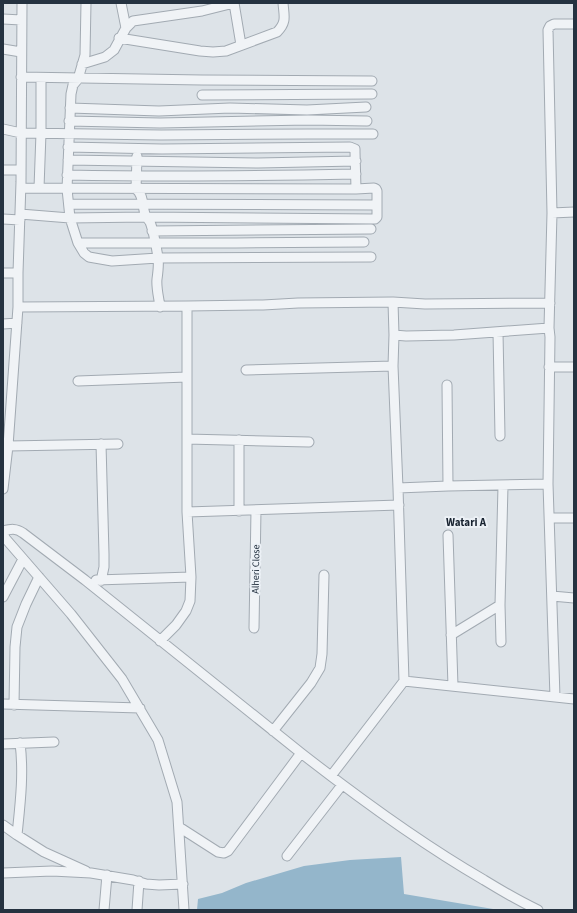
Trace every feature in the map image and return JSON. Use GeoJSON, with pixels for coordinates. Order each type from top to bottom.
{"type":"FeatureCollection","features":[{"type":"Feature","properties":{"kind":"street"},"geometry":{"type":"LineString","coordinates":[[3,489],[4,464],[8,446],[6,433],[7,403],[18,307],[21,188],[22,3]]}},
{"type":"Feature","properties":{"kind":"street"},"geometry":{"type":"LineString","coordinates":[[86,3],[85,55],[71,94],[67,175],[70,218],[78,243],[84,253],[90,257],[112,261],[158,258],[371,257]]}},
{"type":"Feature","properties":{"kind":"street"},"geometry":{"type":"LineString","coordinates":[[121,3],[126,28]]}},
{"type":"Feature","properties":{"kind":"street"},"geometry":{"type":"LineString","coordinates":[[82,64],[106,57],[114,50],[119,38],[126,28],[134,21],[203,7],[234,3],[241,45]]}},
{"type":"Feature","properties":{"kind":"street"},"geometry":{"type":"LineString","coordinates":[[119,38],[200,51],[226,51],[277,32],[282,27],[285,20],[283,3]]}},
{"type":"Feature","properties":{"kind":"street"},"geometry":{"type":"LineString","coordinates":[[3,19],[21,20]]}},
{"type":"Feature","properties":{"kind":"street"},"geometry":{"type":"LineString","coordinates":[[554,697],[548,484],[552,173],[548,30],[550,26],[554,24],[574,24]]}},
{"type":"Feature","properties":{"kind":"street"},"geometry":{"type":"LineString","coordinates":[[3,49],[21,52]]}},
{"type":"Feature","properties":{"kind":"street"},"geometry":{"type":"LineString","coordinates":[[21,77],[372,81]]}},
{"type":"Feature","properties":{"kind":"street"},"geometry":{"type":"LineString","coordinates":[[39,188],[41,78]]}},
{"type":"Feature","properties":{"kind":"street"},"geometry":{"type":"LineString","coordinates":[[202,80],[202,109]]}},
{"type":"Feature","properties":{"kind":"street"},"geometry":{"type":"LineString","coordinates":[[202,95],[372,94]]}},
{"type":"Feature","properties":{"kind":"street"},"geometry":{"type":"LineString","coordinates":[[70,108],[159,111],[230,108],[307,110],[366,107]]}},
{"type":"Feature","properties":{"kind":"street"},"geometry":{"type":"LineString","coordinates":[[230,108],[232,148]]}},
{"type":"Feature","properties":{"kind":"street"},"geometry":{"type":"LineString","coordinates":[[307,110],[311,175]]}},
{"type":"Feature","properties":{"kind":"street"},"geometry":{"type":"LineString","coordinates":[[159,111],[162,149]]}},
{"type":"Feature","properties":{"kind":"street"},"geometry":{"type":"LineString","coordinates":[[69,121],[160,123],[308,120],[367,121]]}},
{"type":"Feature","properties":{"kind":"street"},"geometry":{"type":"LineString","coordinates":[[3,129],[21,133],[68,134],[373,134]]}},
{"type":"Feature","properties":{"kind":"street"},"geometry":{"type":"LineString","coordinates":[[68,147],[162,149],[350,147],[355,149],[356,189]]}},
{"type":"Feature","properties":{"kind":"street"},"geometry":{"type":"LineString","coordinates":[[136,148],[136,189]]}},
{"type":"Feature","properties":{"kind":"street"},"geometry":{"type":"LineString","coordinates":[[258,148],[259,189]]}},
{"type":"Feature","properties":{"kind":"street"},"geometry":{"type":"LineString","coordinates":[[68,160],[258,163],[356,161]]}},
{"type":"Feature","properties":{"kind":"street"},"geometry":{"type":"LineString","coordinates":[[3,170],[21,170]]}},
{"type":"Feature","properties":{"kind":"street"},"geometry":{"type":"LineString","coordinates":[[67,175],[259,176],[356,174]]}},
{"type":"Feature","properties":{"kind":"street"},"geometry":{"type":"LineString","coordinates":[[3,219],[20,217],[377,217],[376,189],[374,188],[21,188]]}},
{"type":"Feature","properties":{"kind":"street"},"geometry":{"type":"LineString","coordinates":[[136,189],[140,191],[145,217],[150,223],[155,243],[159,266],[157,288],[160,307]]}},
{"type":"Feature","properties":{"kind":"street"},"geometry":{"type":"LineString","coordinates":[[69,204],[377,205]]}},
{"type":"Feature","properties":{"kind":"street"},"geometry":{"type":"LineString","coordinates":[[552,213],[574,212]]}},
{"type":"Feature","properties":{"kind":"street"},"geometry":{"type":"LineString","coordinates":[[235,218],[236,258]]}},
{"type":"Feature","properties":{"kind":"street"},"geometry":{"type":"LineString","coordinates":[[313,218],[314,257]]}},
{"type":"Feature","properties":{"kind":"street"},"geometry":{"type":"LineString","coordinates":[[152,231],[371,229]]}},
{"type":"Feature","properties":{"kind":"street"},"geometry":{"type":"LineString","coordinates":[[78,243],[236,244],[364,242]]}},
{"type":"Feature","properties":{"kind":"street"},"geometry":{"type":"LineString","coordinates":[[3,273],[18,273]]}},
{"type":"Feature","properties":{"kind":"street"},"geometry":{"type":"LineString","coordinates":[[18,307],[160,307],[393,302],[425,304],[550,303]]}},
{"type":"Feature","properties":{"kind":"street"},"geometry":{"type":"LineString","coordinates":[[331,776],[404,681],[393,366],[393,302]]}},
{"type":"Feature","properties":{"kind":"street"},"geometry":{"type":"LineString","coordinates":[[160,641],[176,625],[186,612],[190,601],[191,577],[187,512],[187,306]]}},
{"type":"Feature","properties":{"kind":"street"},"geometry":{"type":"LineString","coordinates":[[3,324],[17,323]]}},
{"type":"Feature","properties":{"kind":"street"},"geometry":{"type":"LineString","coordinates":[[394,335],[454,336],[549,328]]}},
{"type":"Feature","properties":{"kind":"street"},"geometry":{"type":"LineString","coordinates":[[498,332],[500,436]]}},
{"type":"Feature","properties":{"kind":"street"},"geometry":{"type":"LineString","coordinates":[[246,370],[393,366]]}},
{"type":"Feature","properties":{"kind":"street"},"geometry":{"type":"LineString","coordinates":[[549,367],[574,367]]}},
{"type":"Feature","properties":{"kind":"street"},"geometry":{"type":"LineString","coordinates":[[78,381],[187,377]]}},
{"type":"Feature","properties":{"kind":"street"},"geometry":{"type":"LineString","coordinates":[[447,385],[448,486]]}},
{"type":"Feature","properties":{"kind":"street"},"geometry":{"type":"LineString","coordinates":[[187,439],[309,442]]}},
{"type":"Feature","properties":{"kind":"street"},"geometry":{"type":"LineString","coordinates":[[238,511],[239,440]]}},
{"type":"Feature","properties":{"kind":"street"},"geometry":{"type":"LineString","coordinates":[[101,580],[104,566],[102,444]]}},
{"type":"Feature","properties":{"kind":"street"},"geometry":{"type":"LineString","coordinates":[[8,446],[118,444]]}},
{"type":"Feature","properties":{"kind":"street"},"geometry":{"type":"LineString","coordinates":[[398,488],[548,484]]}},
{"type":"Feature","properties":{"kind":"street"},"geometry":{"type":"LineString","coordinates":[[501,642],[500,605],[503,486]]}},
{"type":"Feature","properties":{"kind":"street"},"geometry":{"type":"LineString","coordinates":[[187,512],[399,506]]}},
{"type":"Feature","properties":{"kind":"street","name":"Alheri Close"},"geometry":{"type":"LineString","coordinates":[[254,628],[256,510]]}},
{"type":"Feature","properties":{"kind":"street"},"geometry":{"type":"LineString","coordinates":[[550,518],[574,518]]}},
{"type":"Feature","properties":{"kind":"street"},"geometry":{"type":"LineString","coordinates":[[184,910],[177,802],[158,740],[122,679],[71,614],[3,536],[12,529],[23,533],[85,580],[301,753],[396,824],[454,863],[523,903],[538,910]]}},
{"type":"Feature","properties":{"kind":"street"},"geometry":{"type":"LineString","coordinates":[[448,535],[453,686]]}},
{"type":"Feature","properties":{"kind":"street"},"geometry":{"type":"LineString","coordinates":[[3,597],[24,559]]}},
{"type":"Feature","properties":{"kind":"street"},"geometry":{"type":"LineString","coordinates":[[273,731],[311,683],[320,668],[322,654],[324,575]]}},
{"type":"Feature","properties":{"kind":"street"},"geometry":{"type":"LineString","coordinates":[[14,705],[15,647],[18,627],[26,604],[39,577]]}},
{"type":"Feature","properties":{"kind":"street"},"geometry":{"type":"LineString","coordinates":[[85,580],[191,577]]}},
{"type":"Feature","properties":{"kind":"street"},"geometry":{"type":"LineString","coordinates":[[552,596],[574,598]]}},
{"type":"Feature","properties":{"kind":"street"},"geometry":{"type":"LineString","coordinates":[[451,635],[500,605]]}},
{"type":"Feature","properties":{"kind":"street"},"geometry":{"type":"LineString","coordinates":[[404,681],[574,699]]}},
{"type":"Feature","properties":{"kind":"street"},"geometry":{"type":"LineString","coordinates":[[3,704],[140,708]]}},
{"type":"Feature","properties":{"kind":"street"},"geometry":{"type":"LineString","coordinates":[[3,744],[54,742]]}},
{"type":"Feature","properties":{"kind":"street"},"geometry":{"type":"LineString","coordinates":[[17,835],[22,758],[20,743]]}},
{"type":"Feature","properties":{"kind":"street"},"geometry":{"type":"LineString","coordinates":[[179,827],[218,852],[224,853],[228,851],[301,753]]}},
{"type":"Feature","properties":{"kind":"street"},"geometry":{"type":"LineString","coordinates":[[287,856],[342,784]]}},
{"type":"Feature","properties":{"kind":"street"},"geometry":{"type":"LineString","coordinates":[[3,825],[44,852],[91,873]]}},
{"type":"Feature","properties":{"kind":"street"},"geometry":{"type":"LineString","coordinates":[[4,874],[52,871],[91,873],[138,881],[146,884],[183,884]]}},
{"type":"Feature","properties":{"kind":"street"},"geometry":{"type":"LineString","coordinates":[[104,910],[107,875]]}},
{"type":"Feature","properties":{"kind":"street"},"geometry":{"type":"LineString","coordinates":[[137,910],[138,881]]}},
{"type":"Feature","properties":{"kind":"water"},"geometry":{"type":"Polygon","coordinates":[[[401,857],[404,894],[499,910],[197,910],[198,899],[222,893],[246,883],[304,866],[350,860],[401,857]]]}},
{"type":"Feature","properties":{"kind":"district","name":"Watari A"},"geometry":{"type":"Point","coordinates":[466,522]}}]}
